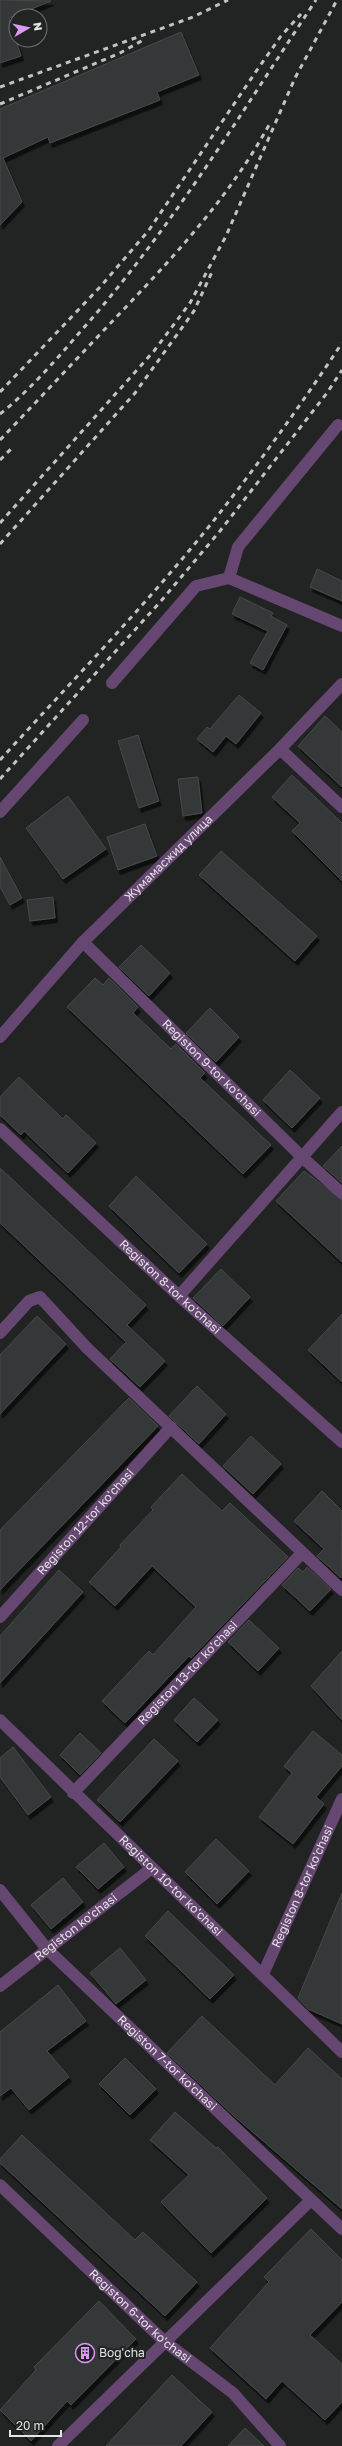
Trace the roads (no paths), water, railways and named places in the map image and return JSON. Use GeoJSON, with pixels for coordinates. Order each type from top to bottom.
{"type":"FeatureCollection","features":[{"type":"Feature","properties":{"kind":"street"},"geometry":{"type":"LineString","coordinates":[[229,578],[238,547],[338,425]]}},
{"type":"Feature","properties":{"kind":"street"},"geometry":{"type":"LineString","coordinates":[[112,683],[196,586],[229,578],[342,626]]}},
{"type":"Feature","properties":{"kind":"street","name":"Жумамасжид улица"},"geometry":{"type":"LineString","coordinates":[[0,1037],[83,942],[280,749],[342,684]]}},
{"type":"Feature","properties":{"kind":"street"},"geometry":{"type":"LineString","coordinates":[[0,812],[83,720]]}},
{"type":"Feature","properties":{"kind":"street"},"geometry":{"type":"LineString","coordinates":[[280,749],[342,807]]}},
{"type":"Feature","properties":{"kind":"street","name":"Registon 9-tor ko'chasi"},"geometry":{"type":"LineString","coordinates":[[83,942],[303,1158],[342,1193]]}},
{"type":"Feature","properties":{"kind":"street"},"geometry":{"type":"LineString","coordinates":[[179,1296],[303,1158],[342,1112]]}},
{"type":"Feature","properties":{"kind":"street","name":"Registon 8-tor ko'chasi"},"geometry":{"type":"LineString","coordinates":[[0,1129],[179,1296],[342,1442]]}},
{"type":"Feature","properties":{"kind":"street"},"geometry":{"type":"LineString","coordinates":[[0,1333],[35,1297],[40,1297],[87,1348],[302,1554],[342,1590]]}},
{"type":"Feature","properties":{"kind":"street","name":"Registon 12-tor ko'chasi"},"geometry":{"type":"LineString","coordinates":[[0,1617],[171,1427]]}},
{"type":"Feature","properties":{"kind":"street","name":"Registon 13-tor ko'chasi"},"geometry":{"type":"LineString","coordinates":[[73,1793],[302,1554]]}},
{"type":"Feature","properties":{"kind":"street","name":"Registon 10-tor ko'chasi"},"geometry":{"type":"LineString","coordinates":[[0,1720],[73,1793],[263,1974],[342,2052]]}},
{"type":"Feature","properties":{"kind":"street","name":"Registon 8-tor ko'chasi"},"geometry":{"type":"LineString","coordinates":[[263,1974],[342,1799]]}},
{"type":"Feature","properties":{"kind":"street","name":"Registon ko'chasi"},"geometry":{"type":"LineString","coordinates":[[0,1986],[152,1868]]}},
{"type":"Feature","properties":{"kind":"street","name":"Registon 7-tor ko'chasi"},"geometry":{"type":"LineString","coordinates":[[0,1890],[48,1949],[310,2201],[342,2229]]}},
{"type":"Feature","properties":{"kind":"street","name":"Registon 6-tor ko'chasi"},"geometry":{"type":"LineString","coordinates":[[0,2185],[164,2341],[233,2393],[280,2446]]}},
{"type":"Feature","properties":{"kind":"street"},"geometry":{"type":"LineString","coordinates":[[58,2446],[164,2341],[310,2201]]}},
{"type":"Feature","properties":{"kind":"railway"},"geometry":{"type":"LineString","coordinates":[[0,87],[193,17],[228,0]]}},
{"type":"Feature","properties":{"kind":"railway"},"geometry":{"type":"LineString","coordinates":[[0,414],[22,395],[52,364],[113,293],[144,253],[204,170],[316,0]]}},
{"type":"Feature","properties":{"kind":"railway"},"geometry":{"type":"LineString","coordinates":[[0,523],[154,351],[190,303],[226,236],[295,78],[337,0]]}},
{"type":"Feature","properties":{"kind":"railway"},"geometry":{"type":"LineString","coordinates":[[0,392],[101,286],[149,230],[257,70],[281,36],[301,14]]}},
{"type":"Feature","properties":{"kind":"railway"},"geometry":{"type":"LineString","coordinates":[[0,104],[120,53],[145,39]]}},
{"type":"Feature","properties":{"kind":"railway"},"geometry":{"type":"LineString","coordinates":[[0,440],[145,287],[203,221],[238,175],[269,125]]}},
{"type":"Feature","properties":{"kind":"railway"},"geometry":{"type":"LineString","coordinates":[[0,544],[135,393],[194,311],[212,272]]}},
{"type":"Feature","properties":{"kind":"railway"},"geometry":{"type":"LineString","coordinates":[[0,760],[134,614],[211,524],[278,435],[342,343]]}},
{"type":"Feature","properties":{"kind":"railway"},"geometry":{"type":"LineString","coordinates":[[0,779],[161,601],[220,531],[327,393],[342,370]]}},
{"type":"Feature","properties":{"kind":"railway"},"geometry":{"type":"LineString","coordinates":[[0,460],[14,446]]}},
{"type":"Feature","properties":{"kind":"place","name":"Bog'cha"},"geometry":{"type":"Point","coordinates":[85,2353]}}]}
